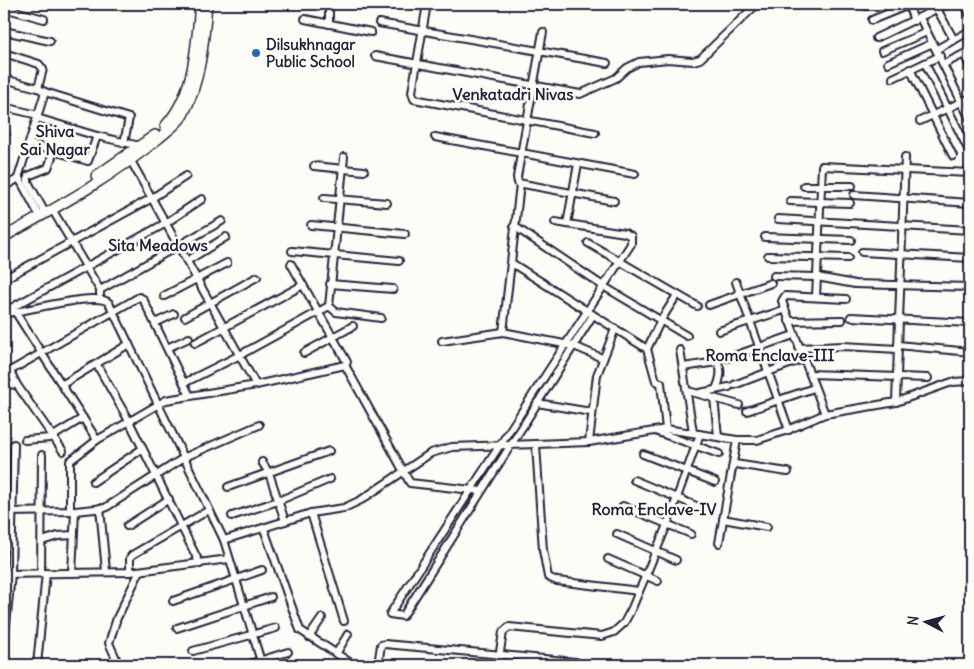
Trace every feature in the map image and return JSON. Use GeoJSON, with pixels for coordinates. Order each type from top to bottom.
{"type":"FeatureCollection","features":[{"type":"Feature","properties":{"kind":"main road"},"geometry":{"type":"LineString","coordinates":[[84,187],[160,131],[180,106],[192,68],[200,4]]}},
{"type":"Feature","properties":{"kind":"main road"},"geometry":{"type":"LineString","coordinates":[[4,231],[131,161],[182,117],[191,97],[198,71],[203,44],[206,4]]}},
{"type":"Feature","properties":{"kind":"main road"},"geometry":{"type":"LineString","coordinates":[[4,237],[44,210]]}},
{"type":"Feature","properties":{"kind":"street"},"geometry":{"type":"LineString","coordinates":[[329,4],[329,24]]}},
{"type":"Feature","properties":{"kind":"street"},"geometry":{"type":"LineString","coordinates":[[427,4],[411,94],[414,99],[526,121],[595,132]]}},
{"type":"Feature","properties":{"kind":"street"},"geometry":{"type":"LineString","coordinates":[[376,56],[580,94],[616,78],[627,68],[639,62],[668,59],[693,61],[700,59],[757,4]]}},
{"type":"Feature","properties":{"kind":"street"},"geometry":{"type":"LineString","coordinates":[[863,4],[866,6],[871,4]]}},
{"type":"Feature","properties":{"kind":"street"},"geometry":{"type":"LineString","coordinates":[[872,20],[909,4],[944,64],[970,119]]}},
{"type":"Feature","properties":{"kind":"street"},"geometry":{"type":"LineString","coordinates":[[876,38],[947,4]]}},
{"type":"Feature","properties":{"kind":"street"},"geometry":{"type":"LineString","coordinates":[[965,4],[970,15]]}},
{"type":"Feature","properties":{"kind":"street"},"geometry":{"type":"LineString","coordinates":[[4,8],[44,19]]}},
{"type":"Feature","properties":{"kind":"street"},"geometry":{"type":"LineString","coordinates":[[937,9],[954,40]]}},
{"type":"Feature","properties":{"kind":"street"},"geometry":{"type":"LineString","coordinates":[[305,19],[370,32]]}},
{"type":"Feature","properties":{"kind":"street"},"geometry":{"type":"LineString","coordinates":[[379,23],[607,63]]}},
{"type":"Feature","properties":{"kind":"street"},"geometry":{"type":"LineString","coordinates":[[888,64],[936,49],[970,30]]}},
{"type":"Feature","properties":{"kind":"street"},"geometry":{"type":"LineString","coordinates":[[4,31],[50,41]]}},
{"type":"Feature","properties":{"kind":"street"},"geometry":{"type":"LineString","coordinates":[[502,332],[520,184],[517,178],[532,85],[543,32]]}},
{"type":"Feature","properties":{"kind":"street"},"geometry":{"type":"LineString","coordinates":[[882,51],[927,32]]}},
{"type":"Feature","properties":{"kind":"street"},"geometry":{"type":"LineString","coordinates":[[893,78],[925,63],[936,49]]}},
{"type":"Feature","properties":{"kind":"street"},"geometry":{"type":"LineString","coordinates":[[944,64],[970,50]]}},
{"type":"Feature","properties":{"kind":"street"},"geometry":{"type":"LineString","coordinates":[[4,53],[42,65],[43,72],[38,88]]}},
{"type":"Feature","properties":{"kind":"street"},"geometry":{"type":"LineString","coordinates":[[964,54],[970,67]]}},
{"type":"Feature","properties":{"kind":"street"},"geometry":{"type":"LineString","coordinates":[[925,63],[970,153]]}},
{"type":"Feature","properties":{"kind":"street"},"geometry":{"type":"LineString","coordinates":[[910,69],[953,156]]}},
{"type":"Feature","properties":{"kind":"street"},"geometry":{"type":"LineString","coordinates":[[4,79],[38,88],[45,92],[129,118],[124,144]]}},
{"type":"Feature","properties":{"kind":"street"},"geometry":{"type":"LineString","coordinates":[[4,187],[18,178],[45,92]]}},
{"type":"Feature","properties":{"kind":"street"},"geometry":{"type":"LineString","coordinates":[[920,122],[970,98]]}},
{"type":"Feature","properties":{"kind":"street"},"geometry":{"type":"LineString","coordinates":[[4,107],[124,144],[140,146]]}},
{"type":"Feature","properties":{"kind":"street"},"geometry":{"type":"LineString","coordinates":[[30,144],[88,161],[97,136]]}},
{"type":"Feature","properties":{"kind":"street"},"geometry":{"type":"LineString","coordinates":[[436,137],[635,174]]}},
{"type":"Feature","properties":{"kind":"street"},"geometry":{"type":"LineString","coordinates":[[44,210],[28,182],[28,176],[48,168],[54,150]]}},
{"type":"Feature","properties":{"kind":"street"},"geometry":{"type":"LineString","coordinates":[[329,306],[344,157]]}},
{"type":"Feature","properties":{"kind":"street"},"geometry":{"type":"LineString","coordinates":[[896,402],[905,157]]}},
{"type":"Feature","properties":{"kind":"street"},"geometry":{"type":"LineString","coordinates":[[131,161],[256,385]]}},
{"type":"Feature","properties":{"kind":"street"},"geometry":{"type":"LineString","coordinates":[[567,224],[578,164]]}},
{"type":"Feature","properties":{"kind":"street"},"geometry":{"type":"LineString","coordinates":[[314,166],[364,171]]}},
{"type":"Feature","properties":{"kind":"street"},"geometry":{"type":"LineString","coordinates":[[816,297],[822,166],[970,173]]}},
{"type":"Feature","properties":{"kind":"street"},"geometry":{"type":"LineString","coordinates":[[4,279],[152,198],[186,176]]}},
{"type":"Feature","properties":{"kind":"street"},"geometry":{"type":"LineString","coordinates":[[18,178],[72,242],[100,290],[99,298]]}},
{"type":"Feature","properties":{"kind":"street"},"geometry":{"type":"LineString","coordinates":[[520,184],[614,201]]}},
{"type":"Feature","properties":{"kind":"street"},"geometry":{"type":"LineString","coordinates":[[804,186],[852,186]]}},
{"type":"Feature","properties":{"kind":"street"},"geometry":{"type":"LineString","coordinates":[[854,195],[970,203]]}},
{"type":"Feature","properties":{"kind":"street"},"geometry":{"type":"LineString","coordinates":[[324,198],[387,203]]}},
{"type":"Feature","properties":{"kind":"street"},"geometry":{"type":"LineString","coordinates":[[4,313],[166,223],[202,199]]}},
{"type":"Feature","properties":{"kind":"street"},"geometry":{"type":"LineString","coordinates":[[790,201],[850,204]]}},
{"type":"Feature","properties":{"kind":"street"},"geometry":{"type":"LineString","coordinates":[[778,219],[970,230]]}},
{"type":"Feature","properties":{"kind":"street"},"geometry":{"type":"LineString","coordinates":[[100,290],[222,222]]}},
{"type":"Feature","properties":{"kind":"street"},"geometry":{"type":"LineString","coordinates":[[555,222],[628,234],[632,239],[631,244],[564,344],[390,614],[404,616],[593,315]]}},
{"type":"Feature","properties":{"kind":"street"},"geometry":{"type":"LineString","coordinates":[[311,224],[405,234]]}},
{"type":"Feature","properties":{"kind":"street"},"geometry":{"type":"LineString","coordinates":[[514,226],[603,286],[687,336]]}},
{"type":"Feature","properties":{"kind":"street"},"geometry":{"type":"LineString","coordinates":[[187,261],[226,237]]}},
{"type":"Feature","properties":{"kind":"street"},"geometry":{"type":"LineString","coordinates":[[765,237],[851,240]]}},
{"type":"Feature","properties":{"kind":"street"},"geometry":{"type":"LineString","coordinates":[[588,243],[697,306]]}},
{"type":"Feature","properties":{"kind":"street"},"geometry":{"type":"LineString","coordinates":[[292,251],[399,261]]}},
{"type":"Feature","properties":{"kind":"street"},"geometry":{"type":"LineString","coordinates":[[862,252],[970,258]]}},
{"type":"Feature","properties":{"kind":"street"},"geometry":{"type":"LineString","coordinates":[[768,256],[848,258]]}},
{"type":"Feature","properties":{"kind":"street"},"geometry":{"type":"LineString","coordinates":[[164,296],[227,262]]}},
{"type":"Feature","properties":{"kind":"street"},"geometry":{"type":"LineString","coordinates":[[510,262],[647,349]]}},
{"type":"Feature","properties":{"kind":"street"},"geometry":{"type":"LineString","coordinates":[[291,264],[347,362],[345,365],[410,483],[482,491]]}},
{"type":"Feature","properties":{"kind":"street"},"geometry":{"type":"LineString","coordinates":[[774,276],[817,277],[855,284],[970,287]]}},
{"type":"Feature","properties":{"kind":"street"},"geometry":{"type":"LineString","coordinates":[[185,317],[257,277]]}},
{"type":"Feature","properties":{"kind":"street"},"geometry":{"type":"LineString","coordinates":[[736,282],[789,430]]}},
{"type":"Feature","properties":{"kind":"street"},"geometry":{"type":"LineString","coordinates":[[708,305],[771,283]]}},
{"type":"Feature","properties":{"kind":"street"},"geometry":{"type":"LineString","coordinates":[[330,284],[393,289]]}},
{"type":"Feature","properties":{"kind":"street"},"geometry":{"type":"LineString","coordinates":[[195,343],[303,285]]}},
{"type":"Feature","properties":{"kind":"street"},"geometry":{"type":"LineString","coordinates":[[666,429],[661,383],[656,381],[647,349],[661,320],[677,295]]}},
{"type":"Feature","properties":{"kind":"street"},"geometry":{"type":"LineString","coordinates":[[63,451],[7,370],[42,352],[136,297],[141,297],[190,396]]}},
{"type":"Feature","properties":{"kind":"street"},"geometry":{"type":"LineString","coordinates":[[825,414],[782,305],[784,297],[846,299]]}},
{"type":"Feature","properties":{"kind":"street"},"geometry":{"type":"LineString","coordinates":[[4,313],[16,313],[99,298],[106,300],[114,311],[224,540],[262,663]]}},
{"type":"Feature","properties":{"kind":"street"},"geometry":{"type":"LineString","coordinates":[[184,383],[240,355],[329,306]]}},
{"type":"Feature","properties":{"kind":"street"},"geometry":{"type":"LineString","coordinates":[[329,306],[336,312],[381,318]]}},
{"type":"Feature","properties":{"kind":"street"},"geometry":{"type":"LineString","coordinates":[[719,331],[781,311]]}},
{"type":"Feature","properties":{"kind":"street"},"geometry":{"type":"LineString","coordinates":[[16,313],[97,440]]}},
{"type":"Feature","properties":{"kind":"street"},"geometry":{"type":"LineString","coordinates":[[155,323],[174,314]]}},
{"type":"Feature","properties":{"kind":"street"},"geometry":{"type":"LineString","coordinates":[[851,317],[970,323]]}},
{"type":"Feature","properties":{"kind":"street"},"geometry":{"type":"LineString","coordinates":[[789,321],[842,320]]}},
{"type":"Feature","properties":{"kind":"street"},"geometry":{"type":"LineString","coordinates":[[304,353],[354,326]]}},
{"type":"Feature","properties":{"kind":"street"},"geometry":{"type":"LineString","coordinates":[[589,442],[592,412],[602,358],[615,329]]}},
{"type":"Feature","properties":{"kind":"street"},"geometry":{"type":"LineString","coordinates":[[442,341],[502,332],[574,346],[602,358]]}},
{"type":"Feature","properties":{"kind":"street"},"geometry":{"type":"LineString","coordinates":[[728,358],[792,336]]}},
{"type":"Feature","properties":{"kind":"street"},"geometry":{"type":"LineString","coordinates":[[167,348],[190,338]]}},
{"type":"Feature","properties":{"kind":"street"},"geometry":{"type":"LineString","coordinates":[[63,384],[129,344]]}},
{"type":"Feature","properties":{"kind":"street"},"geometry":{"type":"LineString","coordinates":[[799,348],[843,346],[898,347],[970,352]]}},
{"type":"Feature","properties":{"kind":"street"},"geometry":{"type":"LineString","coordinates":[[498,665],[504,632],[509,627],[608,635],[624,623],[667,525],[695,446],[696,433],[680,350]]}},
{"type":"Feature","properties":{"kind":"street"},"geometry":{"type":"LineString","coordinates":[[698,393],[732,386],[800,360]]}},
{"type":"Feature","properties":{"kind":"street"},"geometry":{"type":"LineString","coordinates":[[683,367],[717,362],[720,365],[720,378],[716,390]]}},
{"type":"Feature","properties":{"kind":"street"},"geometry":{"type":"LineString","coordinates":[[97,365],[129,421],[154,475],[169,499],[180,527],[200,564]]}},
{"type":"Feature","properties":{"kind":"street"},"geometry":{"type":"LineString","coordinates":[[72,573],[73,536],[70,461],[97,440],[166,400],[256,385],[345,365]]}},
{"type":"Feature","properties":{"kind":"street"},"geometry":{"type":"LineString","coordinates":[[810,374],[928,378]]}},
{"type":"Feature","properties":{"kind":"street"},"geometry":{"type":"LineString","coordinates":[[224,540],[311,514],[344,508],[361,500],[439,450],[452,447],[589,442],[666,429],[737,440],[757,440],[789,430],[825,414],[896,402],[952,382],[970,381]]}},
{"type":"Feature","properties":{"kind":"street"},"geometry":{"type":"LineString","coordinates":[[4,384],[17,385]]}},
{"type":"Feature","properties":{"kind":"street"},"geometry":{"type":"LineString","coordinates":[[747,411],[811,388]]}},
{"type":"Feature","properties":{"kind":"street"},"geometry":{"type":"LineString","coordinates":[[688,391],[739,405]]}},
{"type":"Feature","properties":{"kind":"street"},"geometry":{"type":"LineString","coordinates":[[714,398],[718,436]]}},
{"type":"Feature","properties":{"kind":"street"},"geometry":{"type":"LineString","coordinates":[[537,403],[592,412]]}},
{"type":"Feature","properties":{"kind":"street"},"geometry":{"type":"LineString","coordinates":[[25,440],[53,437],[83,418]]}},
{"type":"Feature","properties":{"kind":"street"},"geometry":{"type":"LineString","coordinates":[[4,512],[72,511],[105,508],[185,457],[259,425]]}},
{"type":"Feature","properties":{"kind":"street"},"geometry":{"type":"LineString","coordinates":[[655,431],[719,454]]}},
{"type":"Feature","properties":{"kind":"street"},"geometry":{"type":"LineString","coordinates":[[719,543],[735,464],[737,440]]}},
{"type":"Feature","properties":{"kind":"street"},"geometry":{"type":"LineString","coordinates":[[4,645],[7,574],[13,511],[14,444]]}},
{"type":"Feature","properties":{"kind":"street"},"geometry":{"type":"LineString","coordinates":[[536,444],[543,550],[548,577],[557,581],[639,591]]}},
{"type":"Feature","properties":{"kind":"street"},"geometry":{"type":"LineString","coordinates":[[93,482],[142,449]]}},
{"type":"Feature","properties":{"kind":"street"},"geometry":{"type":"LineString","coordinates":[[228,487],[329,451]]}},
{"type":"Feature","properties":{"kind":"street"},"geometry":{"type":"LineString","coordinates":[[643,454],[715,482]]}},
{"type":"Feature","properties":{"kind":"street"},"geometry":{"type":"LineString","coordinates":[[37,665],[43,573],[42,455]]}},
{"type":"Feature","properties":{"kind":"street"},"geometry":{"type":"LineString","coordinates":[[262,462],[269,473],[285,521]]}},
{"type":"Feature","properties":{"kind":"street"},"geometry":{"type":"LineString","coordinates":[[735,464],[788,472]]}},
{"type":"Feature","properties":{"kind":"street"},"geometry":{"type":"LineString","coordinates":[[232,516],[278,501],[330,479]]}},
{"type":"Feature","properties":{"kind":"street"},"geometry":{"type":"LineString","coordinates":[[634,480],[706,510]]}},
{"type":"Feature","properties":{"kind":"street"},"geometry":{"type":"LineString","coordinates":[[126,526],[169,499]]}},
{"type":"Feature","properties":{"kind":"street"},"geometry":{"type":"LineString","coordinates":[[623,506],[691,534]]}},
{"type":"Feature","properties":{"kind":"street"},"geometry":{"type":"LineString","coordinates":[[100,508],[106,571]]}},
{"type":"Feature","properties":{"kind":"street"},"geometry":{"type":"LineString","coordinates":[[130,572],[130,558],[132,555],[209,510]]}},
{"type":"Feature","properties":{"kind":"street"},"geometry":{"type":"LineString","coordinates":[[311,514],[344,621]]}},
{"type":"Feature","properties":{"kind":"street"},"geometry":{"type":"LineString","coordinates":[[723,519],[767,527]]}},
{"type":"Feature","properties":{"kind":"street"},"geometry":{"type":"LineString","coordinates":[[264,529],[300,630],[354,665]]}},
{"type":"Feature","properties":{"kind":"street"},"geometry":{"type":"LineString","coordinates":[[617,534],[676,560]]}},
{"type":"Feature","properties":{"kind":"street"},"geometry":{"type":"LineString","coordinates":[[42,541],[58,536],[73,536]]}},
{"type":"Feature","properties":{"kind":"street"},"geometry":{"type":"LineString","coordinates":[[7,574],[130,572],[200,564],[229,558]]}},
{"type":"Feature","properties":{"kind":"street"},"geometry":{"type":"LineString","coordinates":[[608,559],[658,581]]}},
{"type":"Feature","properties":{"kind":"street"},"geometry":{"type":"LineString","coordinates":[[173,601],[262,570]]}},
{"type":"Feature","properties":{"kind":"street"},"geometry":{"type":"LineString","coordinates":[[119,665],[109,643],[117,618],[140,571]]}},
{"type":"Feature","properties":{"kind":"street"},"geometry":{"type":"LineString","coordinates":[[178,628],[270,597]]}},
{"type":"Feature","properties":{"kind":"street"},"geometry":{"type":"LineString","coordinates":[[309,637],[322,618]]}},
{"type":"Feature","properties":{"kind":"street"},"geometry":{"type":"LineString","coordinates":[[193,651],[276,628]]}},
{"type":"Feature","properties":{"kind":"street"},"geometry":{"type":"LineString","coordinates":[[336,654],[348,634]]}},
{"type":"Feature","properties":{"kind":"street"},"geometry":{"type":"LineString","coordinates":[[378,665],[381,645],[385,644],[576,662]]}},
{"type":"Feature","properties":{"kind":"street"},"geometry":{"type":"LineString","coordinates":[[246,665],[262,663],[288,652]]}},
{"type":"Feature","properties":{"kind":"place","name":"Dilsukhnagar Public School"},"geometry":{"type":"Point","coordinates":[256,53]}},
{"type":"Feature","properties":{"kind":"district","name":"Venkatadri Nivas"},"geometry":{"type":"Point","coordinates":[513,94]}},
{"type":"Feature","properties":{"kind":"district","name":"Shiva Sai Nagar"},"geometry":{"type":"Point","coordinates":[55,140]}},
{"type":"Feature","properties":{"kind":"district","name":"Sita Meadows"},"geometry":{"type":"Point","coordinates":[158,245]}},
{"type":"Feature","properties":{"kind":"district","name":"Roma Enclave-III"},"geometry":{"type":"Point","coordinates":[770,355]}},
{"type":"Feature","properties":{"kind":"district","name":"Roma Enclave-IV"},"geometry":{"type":"Point","coordinates":[654,509]}}]}
